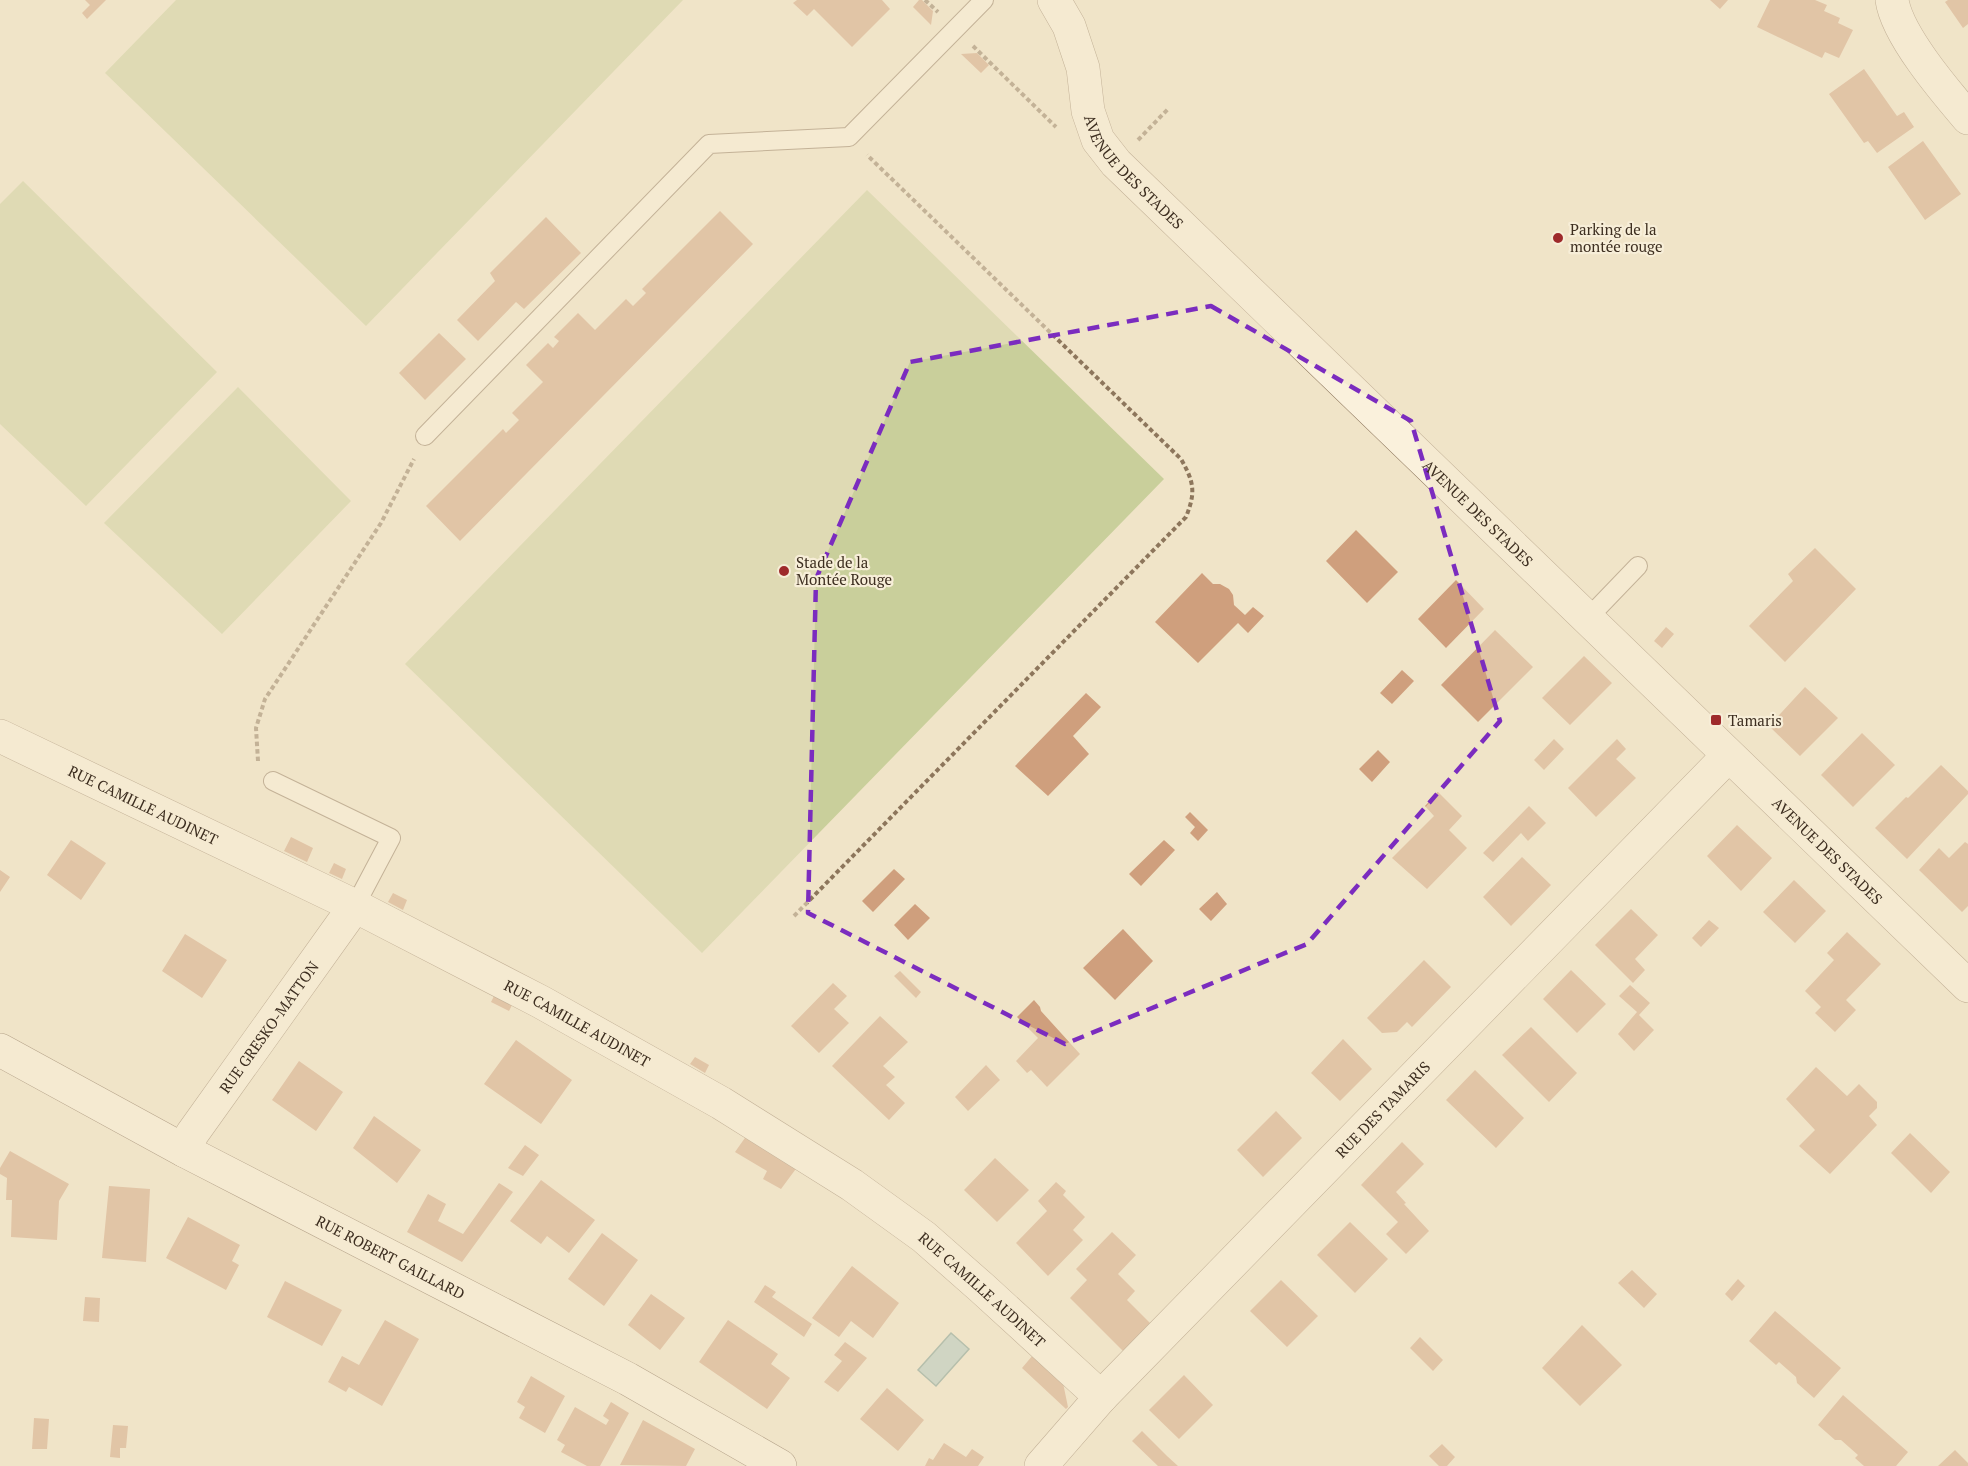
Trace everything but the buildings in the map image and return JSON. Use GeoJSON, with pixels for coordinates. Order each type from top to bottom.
{"type":"FeatureCollection","features":[{"type":"Feature","properties":{"kind":"street","name":"AVENUE DES STADES"},"geometry":{"type":"LineString","coordinates":[[1054,0],[1069,26],[1083,68],[1088,111],[1098,140],[1116,163],[1968,986]]}},
{"type":"Feature","properties":{"kind":"street"},"geometry":{"type":"LineString","coordinates":[[1892,0],[1893,8],[1910,43],[1968,118]]}},
{"type":"Feature","properties":{"kind":"street","name":"RUE CAMILLE AUDINET"},"geometry":{"type":"LineString","coordinates":[[0,736],[355,906],[541,1002],[721,1103],[852,1185],[924,1237],[1101,1397]]}},
{"type":"Feature","properties":{"kind":"street","name":"RUE DES TAMARIS"},"geometry":{"type":"LineString","coordinates":[[1041,1466],[1101,1397],[1728,756]]}},
{"type":"Feature","properties":{"kind":"street","name":"RUE GRESKO-MATTON"},"geometry":{"type":"LineString","coordinates":[[185,1151],[192,1134],[355,906]]}},
{"type":"Feature","properties":{"kind":"street","name":"RUE ROBERT GAILLARD"},"geometry":{"type":"LineString","coordinates":[[0,1050],[185,1151],[628,1379],[780,1466]]}},
{"type":"Feature","properties":{"kind":"lane"},"geometry":{"type":"LineString","coordinates":[[425,436],[708,144],[849,137],[984,0]]}},
{"type":"Feature","properties":{"kind":"lane"},"geometry":{"type":"LineString","coordinates":[[1588,618],[1638,566]]}},
{"type":"Feature","properties":{"kind":"lane"},"geometry":{"type":"LineString","coordinates":[[273,781],[391,838],[355,906]]}},
{"type":"Feature","properties":{"kind":"path"},"geometry":{"type":"LineString","coordinates":[[925,0],[1064,134]]}},
{"type":"Feature","properties":{"kind":"path"},"geometry":{"type":"LineString","coordinates":[[1116,163],[1168,109]]}},
{"type":"Feature","properties":{"kind":"path"},"geometry":{"type":"LineString","coordinates":[[794,916],[1186,517],[1194,499],[1190,475],[1181,459],[849,137]]}},
{"type":"Feature","properties":{"kind":"path"},"geometry":{"type":"LineString","coordinates":[[273,781],[258,762],[256,728],[265,699],[381,523],[425,436]]}},
{"type":"Feature","properties":{"kind":"highlighted area"},"geometry":{"type":"Polygon","coordinates":[[[1211,306],[1411,421],[1500,721],[1307,944],[1065,1044],[808,913],[816,579],[910,362],[1211,306]]]}},
{"type":"Feature","properties":{"kind":"green space"},"geometry":{"type":"Polygon","coordinates":[[[176,0],[683,0],[366,326],[105,73],[176,0]]]}},
{"type":"Feature","properties":{"kind":"green space"},"geometry":{"type":"Polygon","coordinates":[[[23,181],[217,372],[86,506],[0,424],[0,204],[23,181]]]}},
{"type":"Feature","properties":{"kind":"green space","name":"Stade de la Montée Rouge"},"geometry":{"type":"Polygon","coordinates":[[[867,190],[1164,479],[702,953],[405,664],[867,190]]]}},
{"type":"Feature","properties":{"kind":"green space"},"geometry":{"type":"Polygon","coordinates":[[[238,387],[351,501],[222,634],[104,523],[238,387]]]}},
{"type":"Feature","properties":{"kind":"water"},"geometry":{"type":"Polygon","coordinates":[[[951,1333],[969,1349],[936,1386],[918,1370],[951,1333]]]}},
{"type":"Feature","properties":{"kind":"place","name":"Parking de la montée rouge"},"geometry":{"type":"Point","coordinates":[1558,238]}},
{"type":"Feature","properties":{"kind":"place","name":"Stade de la Montée Rouge"},"geometry":{"type":"Point","coordinates":[784,571]}},
{"type":"Feature","properties":{"kind":"place","name":"Tamaris"},"geometry":{"type":"Point","coordinates":[1716,720]}}]}
